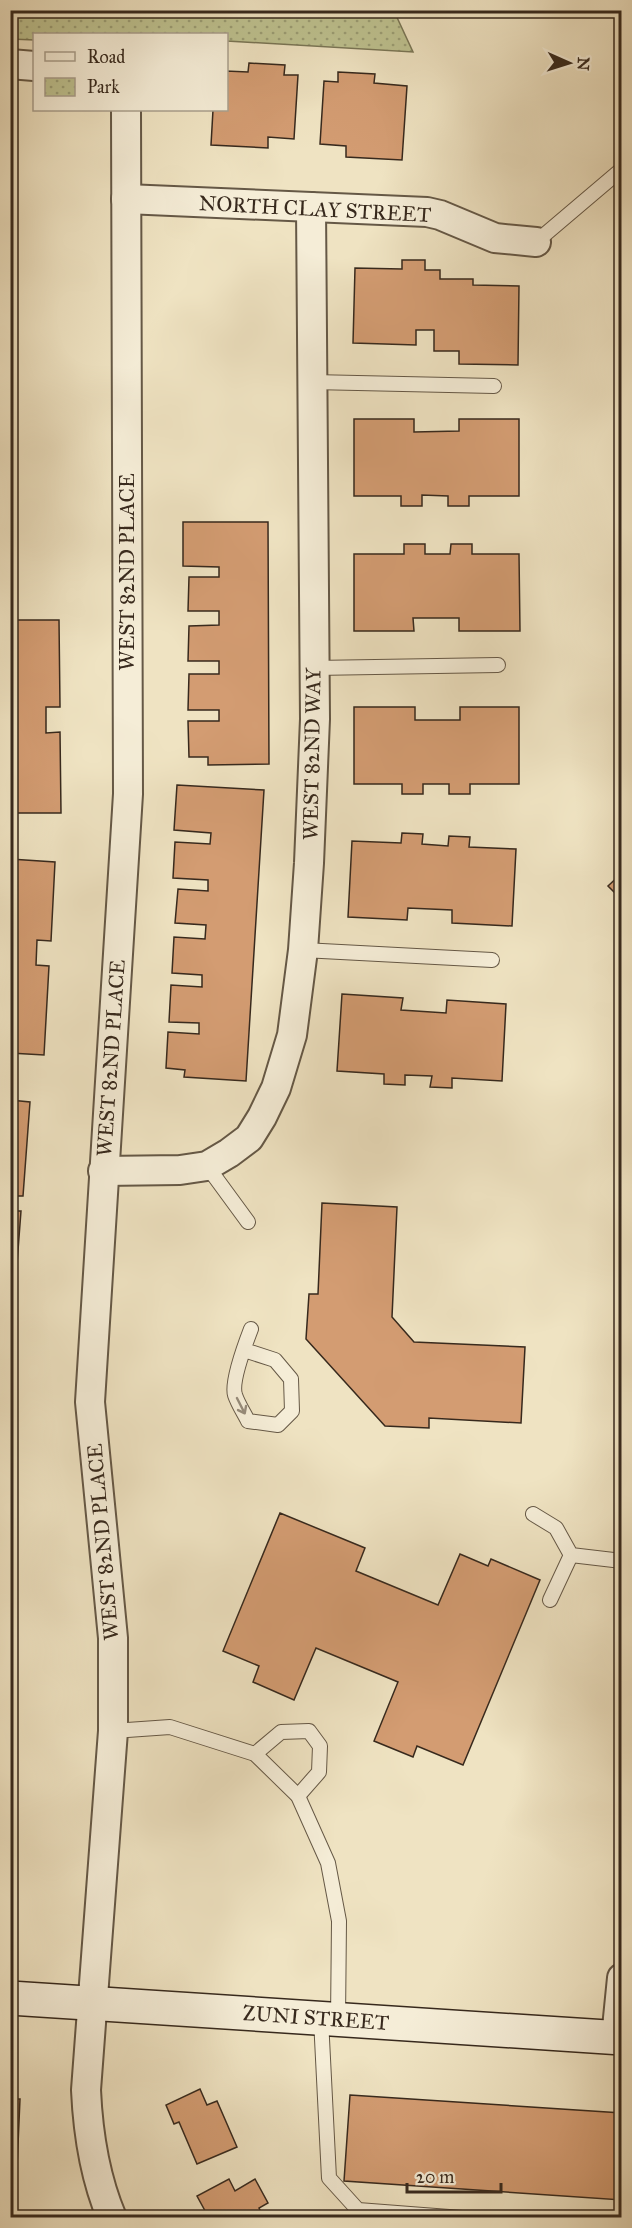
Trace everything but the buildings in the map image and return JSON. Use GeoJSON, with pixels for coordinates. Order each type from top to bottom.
{"type":"FeatureCollection","features":[{"type":"Feature","properties":{"kind":"street"},"geometry":{"type":"LineString","coordinates":[[10,64],[33,66]]}},
{"type":"Feature","properties":{"kind":"street","name":"WEST 82ND PLACE"},"geometry":{"type":"LineString","coordinates":[[112,2217],[102,2189],[92,2147],[86,2090],[113,1731],[112,1638],[90,1402],[128,794],[126,111]]}},
{"type":"Feature","properties":{"kind":"street","name":"NORTH CLAY STREET"},"geometry":{"type":"LineString","coordinates":[[126,199],[427,212],[440,215],[495,238],[536,242]]}},
{"type":"Feature","properties":{"kind":"street","name":"WEST 82ND WAY"},"geometry":{"type":"LineString","coordinates":[[103,1171],[180,1170],[207,1166],[229,1153],[249,1138],[262,1117],[276,1088],[292,1035],[303,950],[314,741],[310,207]]}},
{"type":"Feature","properties":{"kind":"street"},"geometry":{"type":"LineString","coordinates":[[619,2038],[621,1978]]}},
{"type":"Feature","properties":{"kind":"street","name":"ZUNI STREET"},"geometry":{"type":"LineString","coordinates":[[10,1998],[619,2038]]}},
{"type":"Feature","properties":{"kind":"lane"},"geometry":{"type":"LineString","coordinates":[[536,242],[621,169]]}},
{"type":"Feature","properties":{"kind":"lane"},"geometry":{"type":"LineString","coordinates":[[312,382],[494,386]]}},
{"type":"Feature","properties":{"kind":"lane"},"geometry":{"type":"LineString","coordinates":[[314,668],[498,665]]}},
{"type":"Feature","properties":{"kind":"lane"},"geometry":{"type":"LineString","coordinates":[[303,950],[492,960]]}},
{"type":"Feature","properties":{"kind":"lane"},"geometry":{"type":"LineString","coordinates":[[207,1166],[248,1222]]}},
{"type":"Feature","properties":{"kind":"lane"},"geometry":{"type":"LineString","coordinates":[[244,1350],[275,1360],[291,1378],[291,1411],[278,1425],[248,1421],[234,1393],[244,1350],[251,1329]]}},
{"type":"Feature","properties":{"kind":"lane"},"geometry":{"type":"LineString","coordinates":[[533,1514],[556,1528],[571,1555]]}},
{"type":"Feature","properties":{"kind":"lane"},"geometry":{"type":"LineString","coordinates":[[571,1555],[621,1562]]}},
{"type":"Feature","properties":{"kind":"lane"},"geometry":{"type":"LineString","coordinates":[[550,1599],[571,1555]]}},
{"type":"Feature","properties":{"kind":"lane"},"geometry":{"type":"LineString","coordinates":[[113,1731],[170,1727],[255,1754],[298,1796],[328,1863],[339,1921],[330,2019],[329,2178],[358,2210],[462,2217]]}},
{"type":"Feature","properties":{"kind":"lane"},"geometry":{"type":"LineString","coordinates":[[255,1754],[281,1732],[309,1731],[320,1746],[319,1773],[298,1796]]}},
{"type":"Feature","properties":{"kind":"green space"},"geometry":{"type":"Polygon","coordinates":[[[10,11],[394,11],[413,52],[228,41],[228,33],[33,33],[33,40],[11,39],[10,11]]]}}]}
